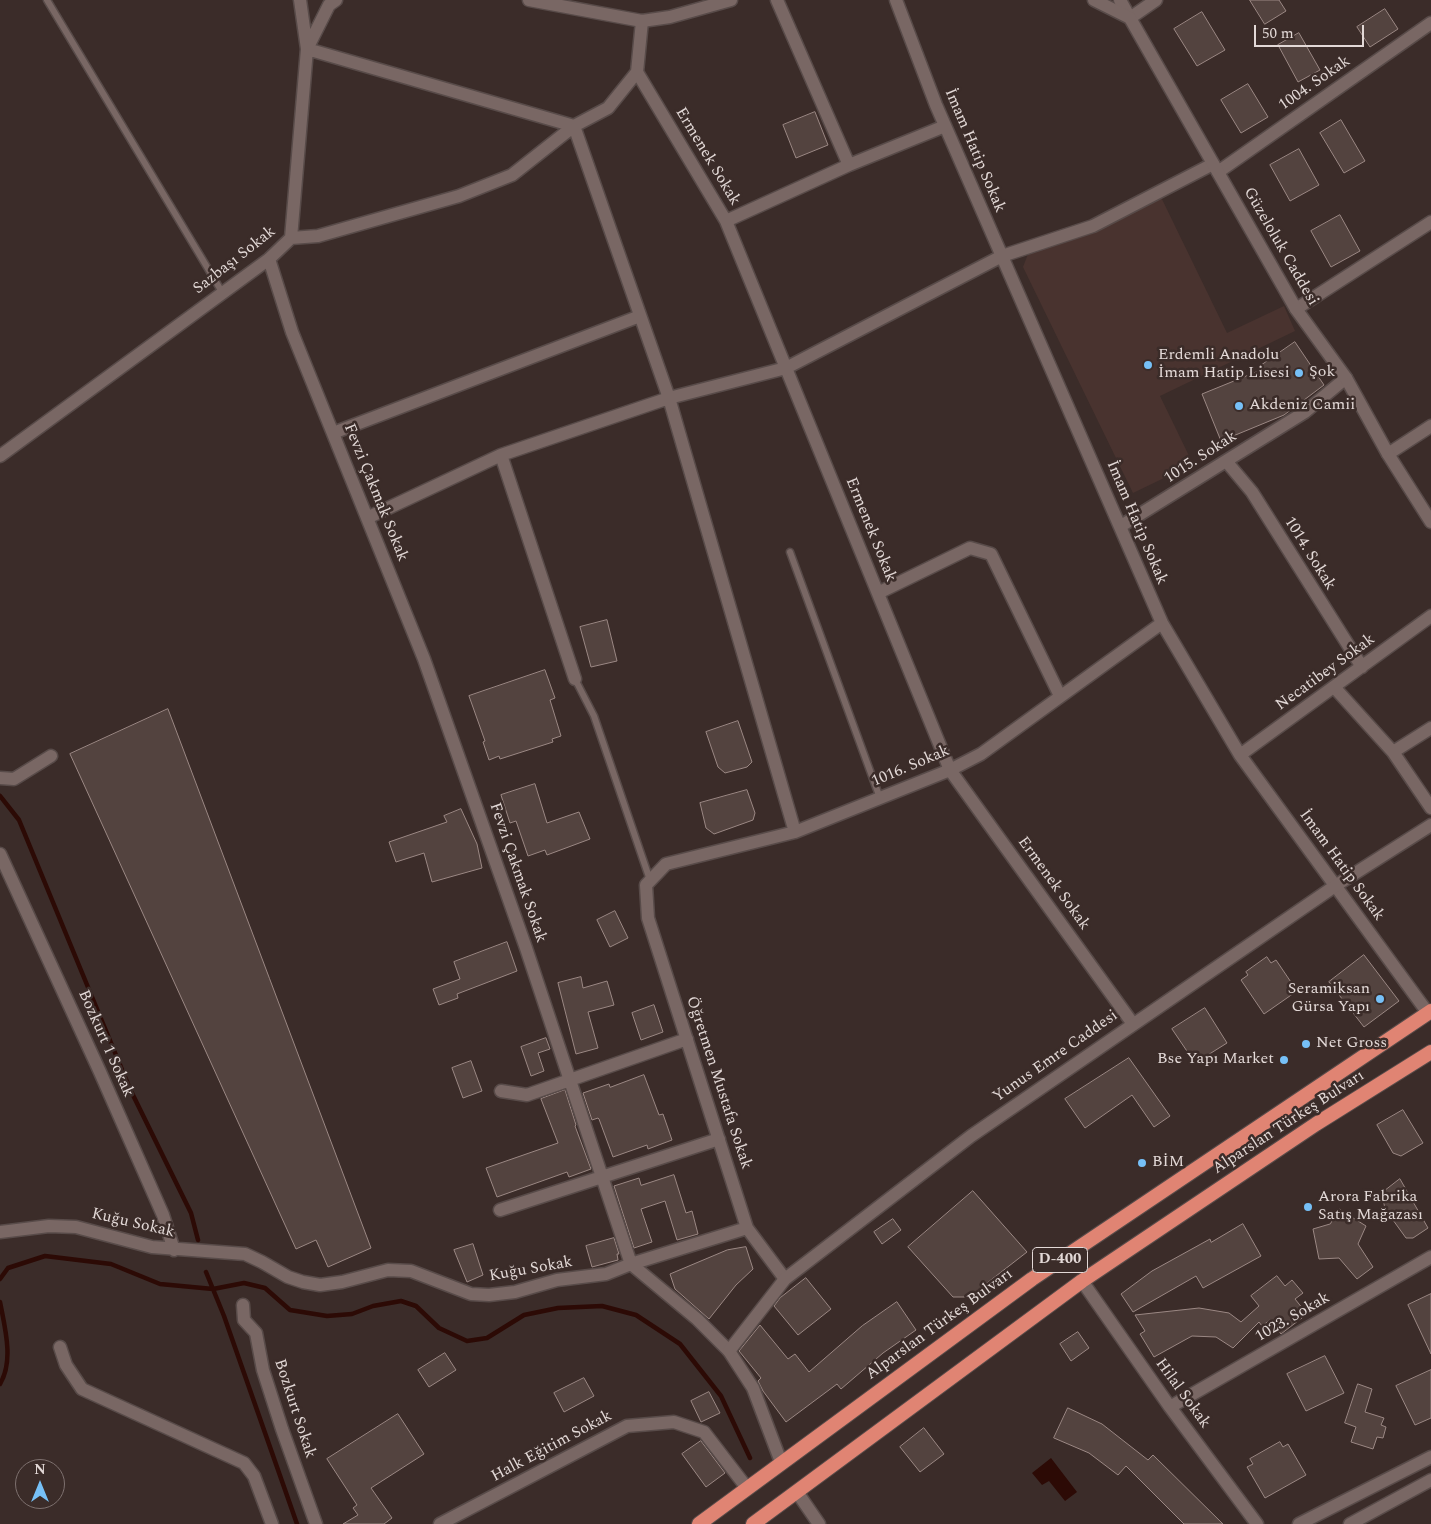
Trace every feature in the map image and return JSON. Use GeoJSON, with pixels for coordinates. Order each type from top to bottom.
{"type":"FeatureCollection","features":[{"type":"Feature","properties":{"kind":"highway","name":"Alparslan Türkeş Bulvarı"},"geometry":{"type":"LineString","coordinates":[[699,1524],[1032,1279],[1430,1012]]}},
{"type":"Feature","properties":{"kind":"highway","name":"Alparslan Türkeş Bulvarı"},"geometry":{"type":"LineString","coordinates":[[754,1524],[1082,1281],[1316,1124],[1431,1052]]}},
{"type":"Feature","properties":{"kind":"street"},"geometry":{"type":"LineString","coordinates":[[300,0],[307,49],[574,126]]}},
{"type":"Feature","properties":{"kind":"street","name":"Sazbaşı Sokak"},"geometry":{"type":"LineString","coordinates":[[0,456],[268,259],[291,238],[307,49],[329,5],[336,0]]}},
{"type":"Feature","properties":{"kind":"street"},"geometry":{"type":"LineString","coordinates":[[529,0],[642,21],[670,17],[707,3],[731,0]]}},
{"type":"Feature","properties":{"kind":"street"},"geometry":{"type":"LineString","coordinates":[[777,0],[849,164]]}},
{"type":"Feature","properties":{"kind":"street","name":"İmam Hatip Sokak"},"geometry":{"type":"LineString","coordinates":[[896,0],[945,126],[1162,623],[1240,755],[1430,1012]]}},
{"type":"Feature","properties":{"kind":"street"},"geometry":{"type":"LineString","coordinates":[[1094,0],[1130,18],[1156,0]]}},
{"type":"Feature","properties":{"kind":"street","name":"Güzeloluk Caddesi"},"geometry":{"type":"LineString","coordinates":[[1120,0],[1296,309],[1346,378],[1388,454],[1431,522]]}},
{"type":"Feature","properties":{"kind":"street"},"geometry":{"type":"LineString","coordinates":[[291,238],[318,236],[450,199],[512,176],[574,126],[608,108],[637,72],[642,21]]}},
{"type":"Feature","properties":{"kind":"street","name":"1004. Sokak"},"geometry":{"type":"LineString","coordinates":[[367,518],[501,455],[669,398],[786,368],[1002,256],[1093,226],[1216,168],[1431,23]]}},
{"type":"Feature","properties":{"kind":"street","name":"Ermenek Sokak"},"geometry":{"type":"LineString","coordinates":[[637,72],[726,222],[950,770],[1133,1024]]}},
{"type":"Feature","properties":{"kind":"street"},"geometry":{"type":"LineString","coordinates":[[574,126],[669,398],[795,832]]}},
{"type":"Feature","properties":{"kind":"street"},"geometry":{"type":"LineString","coordinates":[[726,222],[849,164],[945,126]]}},
{"type":"Feature","properties":{"kind":"street"},"geometry":{"type":"LineString","coordinates":[[1296,309],[1431,222]]}},
{"type":"Feature","properties":{"kind":"street","name":"Fevzi Çakmak Sokak"},"geometry":{"type":"LineString","coordinates":[[268,259],[292,332],[427,668],[526,948],[631,1264]]}},
{"type":"Feature","properties":{"kind":"street"},"geometry":{"type":"LineString","coordinates":[[333,433],[640,316]]}},
{"type":"Feature","properties":{"kind":"street","name":"1015. Sokak"},"geometry":{"type":"LineString","coordinates":[[1120,526],[1182,490],[1305,412],[1346,378]]}},
{"type":"Feature","properties":{"kind":"street"},"geometry":{"type":"LineString","coordinates":[[1388,454],[1431,426]]}},
{"type":"Feature","properties":{"kind":"street"},"geometry":{"type":"LineString","coordinates":[[501,455],[575,679]]}},
{"type":"Feature","properties":{"kind":"street","name":"1014. Sokak"},"geometry":{"type":"LineString","coordinates":[[1226,461],[1252,492],[1362,667]]}},
{"type":"Feature","properties":{"kind":"street"},"geometry":{"type":"LineString","coordinates":[[878,593],[970,548],[991,554],[1060,696]]}},
{"type":"Feature","properties":{"kind":"street","name":"Necatibey Sokak"},"geometry":{"type":"LineString","coordinates":[[1240,755],[1431,616]]}},
{"type":"Feature","properties":{"kind":"street","name":"1016. Sokak"},"geometry":{"type":"LineString","coordinates":[[648,882],[666,864],[795,832],[950,770],[981,754],[1162,623]]}},
{"type":"Feature","properties":{"kind":"street"},"geometry":{"type":"LineString","coordinates":[[1334,687],[1393,752],[1431,808]]}},
{"type":"Feature","properties":{"kind":"street"},"geometry":{"type":"LineString","coordinates":[[1393,752],[1431,728]]}},
{"type":"Feature","properties":{"kind":"street"},"geometry":{"type":"LineString","coordinates":[[0,778],[14,779],[51,756]]}},
{"type":"Feature","properties":{"kind":"street","name":"Yunus Emre Caddesi"},"geometry":{"type":"LineString","coordinates":[[729,1351],[785,1279],[971,1136],[1335,886],[1431,825]]}},
{"type":"Feature","properties":{"kind":"street","name":"Bozkurt 1 Sokak"},"geometry":{"type":"LineString","coordinates":[[0,854],[100,1072],[162,1215],[174,1250]]}},
{"type":"Feature","properties":{"kind":"street","name":"Öğretmen Mustafa Sokak"},"geometry":{"type":"LineString","coordinates":[[648,882],[648,918],[747,1228],[785,1279]]}},
{"type":"Feature","properties":{"kind":"street"},"geometry":{"type":"LineString","coordinates":[[501,1091],[527,1095],[687,1039]]}},
{"type":"Feature","properties":{"kind":"street"},"geometry":{"type":"LineString","coordinates":[[500,1210],[718,1139]]}},
{"type":"Feature","properties":{"kind":"street","name":"Kuğu Sokak"},"geometry":{"type":"LineString","coordinates":[[0,1232],[40,1227],[76,1227],[152,1247],[245,1254],[288,1277],[311,1284],[342,1282],[388,1270],[411,1271],[471,1294],[490,1295],[515,1292],[557,1280],[606,1274],[631,1264],[747,1228]]}},
{"type":"Feature","properties":{"kind":"street","name":"1023. Sokak"},"geometry":{"type":"LineString","coordinates":[[1170,1407],[1431,1257]]}},
{"type":"Feature","properties":{"kind":"street"},"geometry":{"type":"LineString","coordinates":[[631,1264],[697,1319],[729,1351],[753,1388],[781,1462]]}},
{"type":"Feature","properties":{"kind":"street","name":"Hilal Sokak"},"geometry":{"type":"LineString","coordinates":[[1082,1281],[1170,1407],[1257,1524]]}},
{"type":"Feature","properties":{"kind":"street","name":"Bozkurt Sokak"},"geometry":{"type":"LineString","coordinates":[[243,1305],[244,1320],[256,1333],[264,1370],[279,1421],[316,1524]]}},
{"type":"Feature","properties":{"kind":"street"},"geometry":{"type":"LineString","coordinates":[[60,1347],[66,1365],[82,1389],[244,1463],[254,1476],[272,1524]]}},
{"type":"Feature","properties":{"kind":"street","name":"Halk Eğitim Sokak"},"geometry":{"type":"LineString","coordinates":[[440,1524],[627,1426],[674,1422],[704,1432],[747,1488]]}},
{"type":"Feature","properties":{"kind":"street"},"geometry":{"type":"LineString","coordinates":[[1299,1524],[1431,1457]]}},
{"type":"Feature","properties":{"kind":"street"},"geometry":{"type":"LineString","coordinates":[[1350,1524],[1431,1480]]}},
{"type":"Feature","properties":{"kind":"street"},"geometry":{"type":"LineString","coordinates":[[797,1492],[819,1524]]}},
{"type":"Feature","properties":{"kind":"lane"},"geometry":{"type":"LineString","coordinates":[[47,0],[222,292]]}},
{"type":"Feature","properties":{"kind":"lane"},"geometry":{"type":"LineString","coordinates":[[790,552],[880,798]]}},
{"type":"Feature","properties":{"kind":"lane"},"geometry":{"type":"LineString","coordinates":[[575,679],[594,716],[648,882]]}},
{"type":"Feature","properties":{"kind":"shaded area","name":"Erdemli Anadolu İmam Hatip Lisesi"},"geometry":{"type":"Polygon","coordinates":[[[1158,191],[1227,333],[1284,306],[1295,331],[1160,396],[1193,464],[1133,493],[1023,267],[1028,254],[1158,191]]]}},
{"type":"Feature","properties":{"kind":"shaded area"},"geometry":{"type":"Polygon","coordinates":[[[1051,1458],[1077,1492],[1065,1501],[1049,1481],[1042,1485],[1032,1473],[1051,1458]]]}},
{"type":"Feature","properties":{"kind":"building"},"geometry":{"type":"Polygon","coordinates":[[[1250,0],[1279,0],[1286,11],[1265,24],[1250,0]]]}},
{"type":"Feature","properties":{"kind":"building"},"geometry":{"type":"Polygon","coordinates":[[[1385,9],[1398,29],[1370,47],[1357,27],[1385,9]]]}},
{"type":"Feature","properties":{"kind":"building"},"geometry":{"type":"Polygon","coordinates":[[[1202,12],[1225,50],[1197,66],[1174,29],[1202,12]]]}},
{"type":"Feature","properties":{"kind":"building"},"geometry":{"type":"Polygon","coordinates":[[[1299,33],[1320,70],[1298,82],[1278,45],[1299,33]]]}},
{"type":"Feature","properties":{"kind":"building"},"geometry":{"type":"Polygon","coordinates":[[[1248,84],[1268,117],[1241,133],[1221,100],[1248,84]]]}},
{"type":"Feature","properties":{"kind":"building"},"geometry":{"type":"Polygon","coordinates":[[[815,112],[828,145],[796,158],[783,125],[815,112]]]}},
{"type":"Feature","properties":{"kind":"building"},"geometry":{"type":"Polygon","coordinates":[[[1341,120],[1365,161],[1344,173],[1320,133],[1341,120]]]}},
{"type":"Feature","properties":{"kind":"building"},"geometry":{"type":"Polygon","coordinates":[[[1299,149],[1319,185],[1290,201],[1270,165],[1299,149]]]}},
{"type":"Feature","properties":{"kind":"building"},"geometry":{"type":"Polygon","coordinates":[[[1340,215],[1360,251],[1331,267],[1311,231],[1340,215]]]}},
{"type":"Feature","properties":{"kind":"building"},"geometry":{"type":"Polygon","coordinates":[[[1295,342],[1324,385],[1284,415],[1221,441],[1202,394],[1261,370],[1259,367],[1295,342]]]}},
{"type":"Feature","properties":{"kind":"building"},"geometry":{"type":"Polygon","coordinates":[[[607,620],[617,661],[591,667],[580,627],[607,620]]]}},
{"type":"Feature","properties":{"kind":"building"},"geometry":{"type":"Polygon","coordinates":[[[545,670],[555,698],[550,700],[561,736],[552,739],[553,742],[500,759],[499,756],[489,760],[483,742],[485,741],[469,696],[545,670]]]}},
{"type":"Feature","properties":{"kind":"building"},"geometry":{"type":"Polygon","coordinates":[[[168,709],[371,1248],[328,1267],[316,1240],[296,1249],[70,754],[168,709]]]}},
{"type":"Feature","properties":{"kind":"building"},"geometry":{"type":"Polygon","coordinates":[[[738,721],[752,762],[747,767],[725,773],[718,767],[706,732],[738,721]]]}},
{"type":"Feature","properties":{"kind":"building"},"geometry":{"type":"Polygon","coordinates":[[[535,784],[547,823],[579,812],[590,839],[547,855],[545,850],[528,856],[516,821],[510,823],[501,795],[535,784]]]}},
{"type":"Feature","properties":{"kind":"building"},"geometry":{"type":"Polygon","coordinates":[[[747,790],[755,813],[753,820],[714,834],[706,828],[700,803],[747,790]]]}},
{"type":"Feature","properties":{"kind":"building"},"geometry":{"type":"Polygon","coordinates":[[[461,809],[477,844],[482,868],[432,882],[424,853],[396,862],[389,842],[447,822],[444,816],[461,809]]]}},
{"type":"Feature","properties":{"kind":"building"},"geometry":{"type":"Polygon","coordinates":[[[615,911],[628,938],[610,947],[597,920],[615,911]]]}},
{"type":"Feature","properties":{"kind":"building"},"geometry":{"type":"Polygon","coordinates":[[[507,942],[517,971],[457,994],[458,998],[439,1005],[433,989],[460,979],[454,962],[507,942]]]}},
{"type":"Feature","properties":{"kind":"building"},"geometry":{"type":"Polygon","coordinates":[[[1364,955],[1399,1001],[1364,1027],[1329,982],[1364,955]]]}},
{"type":"Feature","properties":{"kind":"building"},"geometry":{"type":"Polygon","coordinates":[[[1267,957],[1271,963],[1276,960],[1297,991],[1264,1014],[1241,980],[1248,975],[1246,972],[1267,957]]]}},
{"type":"Feature","properties":{"kind":"building"},"geometry":{"type":"Polygon","coordinates":[[[581,977],[583,988],[607,981],[614,1005],[588,1012],[598,1048],[576,1054],[558,983],[581,977]]]}},
{"type":"Feature","properties":{"kind":"building"},"geometry":{"type":"Polygon","coordinates":[[[654,1005],[663,1032],[641,1040],[632,1013],[654,1005]]]}},
{"type":"Feature","properties":{"kind":"building"},"geometry":{"type":"Polygon","coordinates":[[[1205,1008],[1227,1043],[1195,1063],[1172,1029],[1205,1008]]]}},
{"type":"Feature","properties":{"kind":"building"},"geometry":{"type":"Polygon","coordinates":[[[546,1038],[550,1049],[538,1053],[544,1071],[531,1076],[521,1047],[546,1038]]]}},
{"type":"Feature","properties":{"kind":"building"},"geometry":{"type":"Polygon","coordinates":[[[1129,1058],[1170,1116],[1154,1127],[1132,1095],[1085,1128],[1065,1099],[1129,1058]]]}},
{"type":"Feature","properties":{"kind":"building"},"geometry":{"type":"Polygon","coordinates":[[[471,1061],[482,1091],[463,1098],[452,1068],[471,1061]]]}},
{"type":"Feature","properties":{"kind":"building"},"geometry":{"type":"Polygon","coordinates":[[[644,1075],[659,1115],[663,1114],[672,1140],[648,1149],[647,1145],[613,1157],[599,1119],[592,1120],[583,1093],[609,1084],[610,1087],[644,1075]]]}},
{"type":"Feature","properties":{"kind":"building"},"geometry":{"type":"Polygon","coordinates":[[[565,1090],[575,1126],[591,1169],[569,1177],[567,1172],[497,1197],[486,1168],[558,1143],[541,1099],[565,1090]]]}},
{"type":"Feature","properties":{"kind":"building"},"geometry":{"type":"Polygon","coordinates":[[[1403,1110],[1423,1143],[1401,1156],[1393,1153],[1377,1125],[1403,1110]]]}},
{"type":"Feature","properties":{"kind":"building"},"geometry":{"type":"Polygon","coordinates":[[[674,1175],[686,1213],[692,1211],[698,1234],[677,1240],[665,1201],[641,1209],[652,1242],[634,1248],[614,1186],[639,1178],[641,1185],[674,1175]]]}},
{"type":"Feature","properties":{"kind":"building"},"geometry":{"type":"Polygon","coordinates":[[[1400,1179],[1428,1228],[1413,1238],[1406,1238],[1385,1209],[1382,1193],[1400,1179]]]}},
{"type":"Feature","properties":{"kind":"building"},"geometry":{"type":"Polygon","coordinates":[[[973,1191],[1027,1252],[969,1297],[953,1297],[908,1247],[973,1191]]]}},
{"type":"Feature","properties":{"kind":"building"},"geometry":{"type":"Polygon","coordinates":[[[1339,1209],[1366,1226],[1358,1244],[1373,1267],[1357,1279],[1339,1258],[1319,1259],[1313,1229],[1330,1224],[1339,1209]]]}},
{"type":"Feature","properties":{"kind":"building"},"geometry":{"type":"Polygon","coordinates":[[[893,1219],[901,1230],[882,1244],[874,1232],[893,1219]]]}},
{"type":"Feature","properties":{"kind":"building"},"geometry":{"type":"Polygon","coordinates":[[[1243,1224],[1261,1256],[1203,1288],[1196,1276],[1133,1312],[1121,1294],[1152,1271],[1210,1239],[1211,1242],[1243,1224]]]}},
{"type":"Feature","properties":{"kind":"building"},"geometry":{"type":"Polygon","coordinates":[[[614,1238],[619,1254],[617,1254],[618,1260],[592,1267],[586,1246],[614,1238]]]}},
{"type":"Feature","properties":{"kind":"building"},"geometry":{"type":"Polygon","coordinates":[[[473,1244],[483,1275],[467,1282],[454,1250],[473,1244]]]}},
{"type":"Feature","properties":{"kind":"building"},"geometry":{"type":"Polygon","coordinates":[[[746,1247],[753,1269],[736,1285],[709,1319],[675,1289],[670,1274],[727,1250],[746,1247]]]}},
{"type":"Feature","properties":{"kind":"building"},"geometry":{"type":"Polygon","coordinates":[[[1277,1276],[1285,1286],[1292,1280],[1303,1293],[1295,1299],[1307,1314],[1281,1334],[1270,1320],[1262,1326],[1259,1322],[1233,1348],[1216,1337],[1192,1336],[1154,1357],[1140,1334],[1145,1331],[1135,1315],[1199,1308],[1229,1313],[1241,1322],[1259,1306],[1251,1296],[1277,1276]]]}},
{"type":"Feature","properties":{"kind":"building"},"geometry":{"type":"Polygon","coordinates":[[[806,1278],[831,1309],[798,1335],[774,1306],[780,1298],[806,1278]]]}},
{"type":"Feature","properties":{"kind":"building"},"geometry":{"type":"Polygon","coordinates":[[[1431,1294],[1431,1354],[1408,1305],[1431,1294]]]}},
{"type":"Feature","properties":{"kind":"building"},"geometry":{"type":"Polygon","coordinates":[[[897,1302],[916,1330],[883,1353],[841,1389],[837,1384],[786,1422],[763,1391],[758,1381],[761,1378],[739,1351],[760,1325],[788,1359],[795,1354],[809,1372],[862,1326],[897,1302]]]}},
{"type":"Feature","properties":{"kind":"building"},"geometry":{"type":"Polygon","coordinates":[[[1078,1332],[1089,1348],[1071,1361],[1060,1344],[1078,1332]]]}},
{"type":"Feature","properties":{"kind":"building"},"geometry":{"type":"Polygon","coordinates":[[[445,1353],[456,1370],[429,1387],[418,1370],[445,1353]]]}},
{"type":"Feature","properties":{"kind":"building"},"geometry":{"type":"Polygon","coordinates":[[[1325,1356],[1344,1393],[1306,1411],[1287,1374],[1325,1356]]]}},
{"type":"Feature","properties":{"kind":"building"},"geometry":{"type":"Polygon","coordinates":[[[1431,1370],[1431,1418],[1415,1425],[1396,1386],[1431,1370]]]}},
{"type":"Feature","properties":{"kind":"building"},"geometry":{"type":"Polygon","coordinates":[[[584,1378],[594,1396],[564,1412],[554,1393],[584,1378]]]}},
{"type":"Feature","properties":{"kind":"building"},"geometry":{"type":"Polygon","coordinates":[[[1358,1384],[1372,1389],[1365,1412],[1384,1418],[1381,1425],[1386,1427],[1383,1438],[1377,1437],[1373,1449],[1351,1442],[1356,1427],[1345,1423],[1358,1384]]]}},
{"type":"Feature","properties":{"kind":"building"},"geometry":{"type":"Polygon","coordinates":[[[709,1392],[720,1413],[701,1422],[691,1401],[709,1392]]]}},
{"type":"Feature","properties":{"kind":"building"},"geometry":{"type":"Polygon","coordinates":[[[1068,1408],[1102,1424],[1148,1460],[1153,1455],[1223,1524],[1184,1524],[1126,1466],[1118,1475],[1089,1453],[1054,1438],[1068,1408]]]}},
{"type":"Feature","properties":{"kind":"building"},"geometry":{"type":"Polygon","coordinates":[[[398,1414],[424,1454],[371,1488],[392,1518],[384,1524],[343,1524],[358,1515],[353,1508],[357,1505],[327,1459],[398,1414]]]}},
{"type":"Feature","properties":{"kind":"building"},"geometry":{"type":"Polygon","coordinates":[[[924,1428],[944,1454],[920,1472],[900,1447],[924,1428]]]}},
{"type":"Feature","properties":{"kind":"building"},"geometry":{"type":"Polygon","coordinates":[[[701,1441],[725,1473],[706,1487],[682,1454],[701,1441]]]}},
{"type":"Feature","properties":{"kind":"building"},"geometry":{"type":"Polygon","coordinates":[[[1280,1442],[1283,1447],[1288,1444],[1306,1475],[1265,1498],[1247,1467],[1253,1464],[1250,1459],[1280,1442]]]}},
{"type":"Feature","properties":{"kind":"waterway"},"geometry":{"type":"LineString","coordinates":[[0,796],[19,820],[130,1089],[191,1213],[198,1240]]}},
{"type":"Feature","properties":{"kind":"waterway"},"geometry":{"type":"LineString","coordinates":[[0,1279],[8,1268],[45,1256],[111,1264],[160,1284],[213,1289],[244,1283],[265,1288],[290,1310],[327,1316],[352,1314],[373,1306],[401,1301],[416,1306],[439,1328],[467,1341],[487,1338],[524,1315],[558,1308],[602,1306],[636,1315],[680,1344],[721,1396],[750,1458]]}},
{"type":"Feature","properties":{"kind":"waterway"},"geometry":{"type":"LineString","coordinates":[[206,1272],[224,1316],[297,1524]]}},
{"type":"Feature","properties":{"kind":"waterway"},"geometry":{"type":"LineString","coordinates":[[0,1302],[7,1344],[7,1365],[0,1384]]}},
{"type":"Feature","properties":{"kind":"place","name":"Erdemli Anadolu İmam Hatip Lisesi"},"geometry":{"type":"Point","coordinates":[1148,365]}},
{"type":"Feature","properties":{"kind":"place","name":"Şok"},"geometry":{"type":"Point","coordinates":[1299,373]}},
{"type":"Feature","properties":{"kind":"place","name":"Akdeniz Camii"},"geometry":{"type":"Point","coordinates":[1239,406]}},
{"type":"Feature","properties":{"kind":"place","name":"Seramiksan Gürsa Yapı"},"geometry":{"type":"Point","coordinates":[1380,999]}},
{"type":"Feature","properties":{"kind":"place","name":"Net Gross"},"geometry":{"type":"Point","coordinates":[1306,1044]}},
{"type":"Feature","properties":{"kind":"place","name":"Bse Yapı Market"},"geometry":{"type":"Point","coordinates":[1284,1060]}},
{"type":"Feature","properties":{"kind":"place","name":"BİM"},"geometry":{"type":"Point","coordinates":[1142,1163]}},
{"type":"Feature","properties":{"kind":"place","name":"Arora Fabrika Satış Mağazası"},"geometry":{"type":"Point","coordinates":[1308,1207]}}]}
